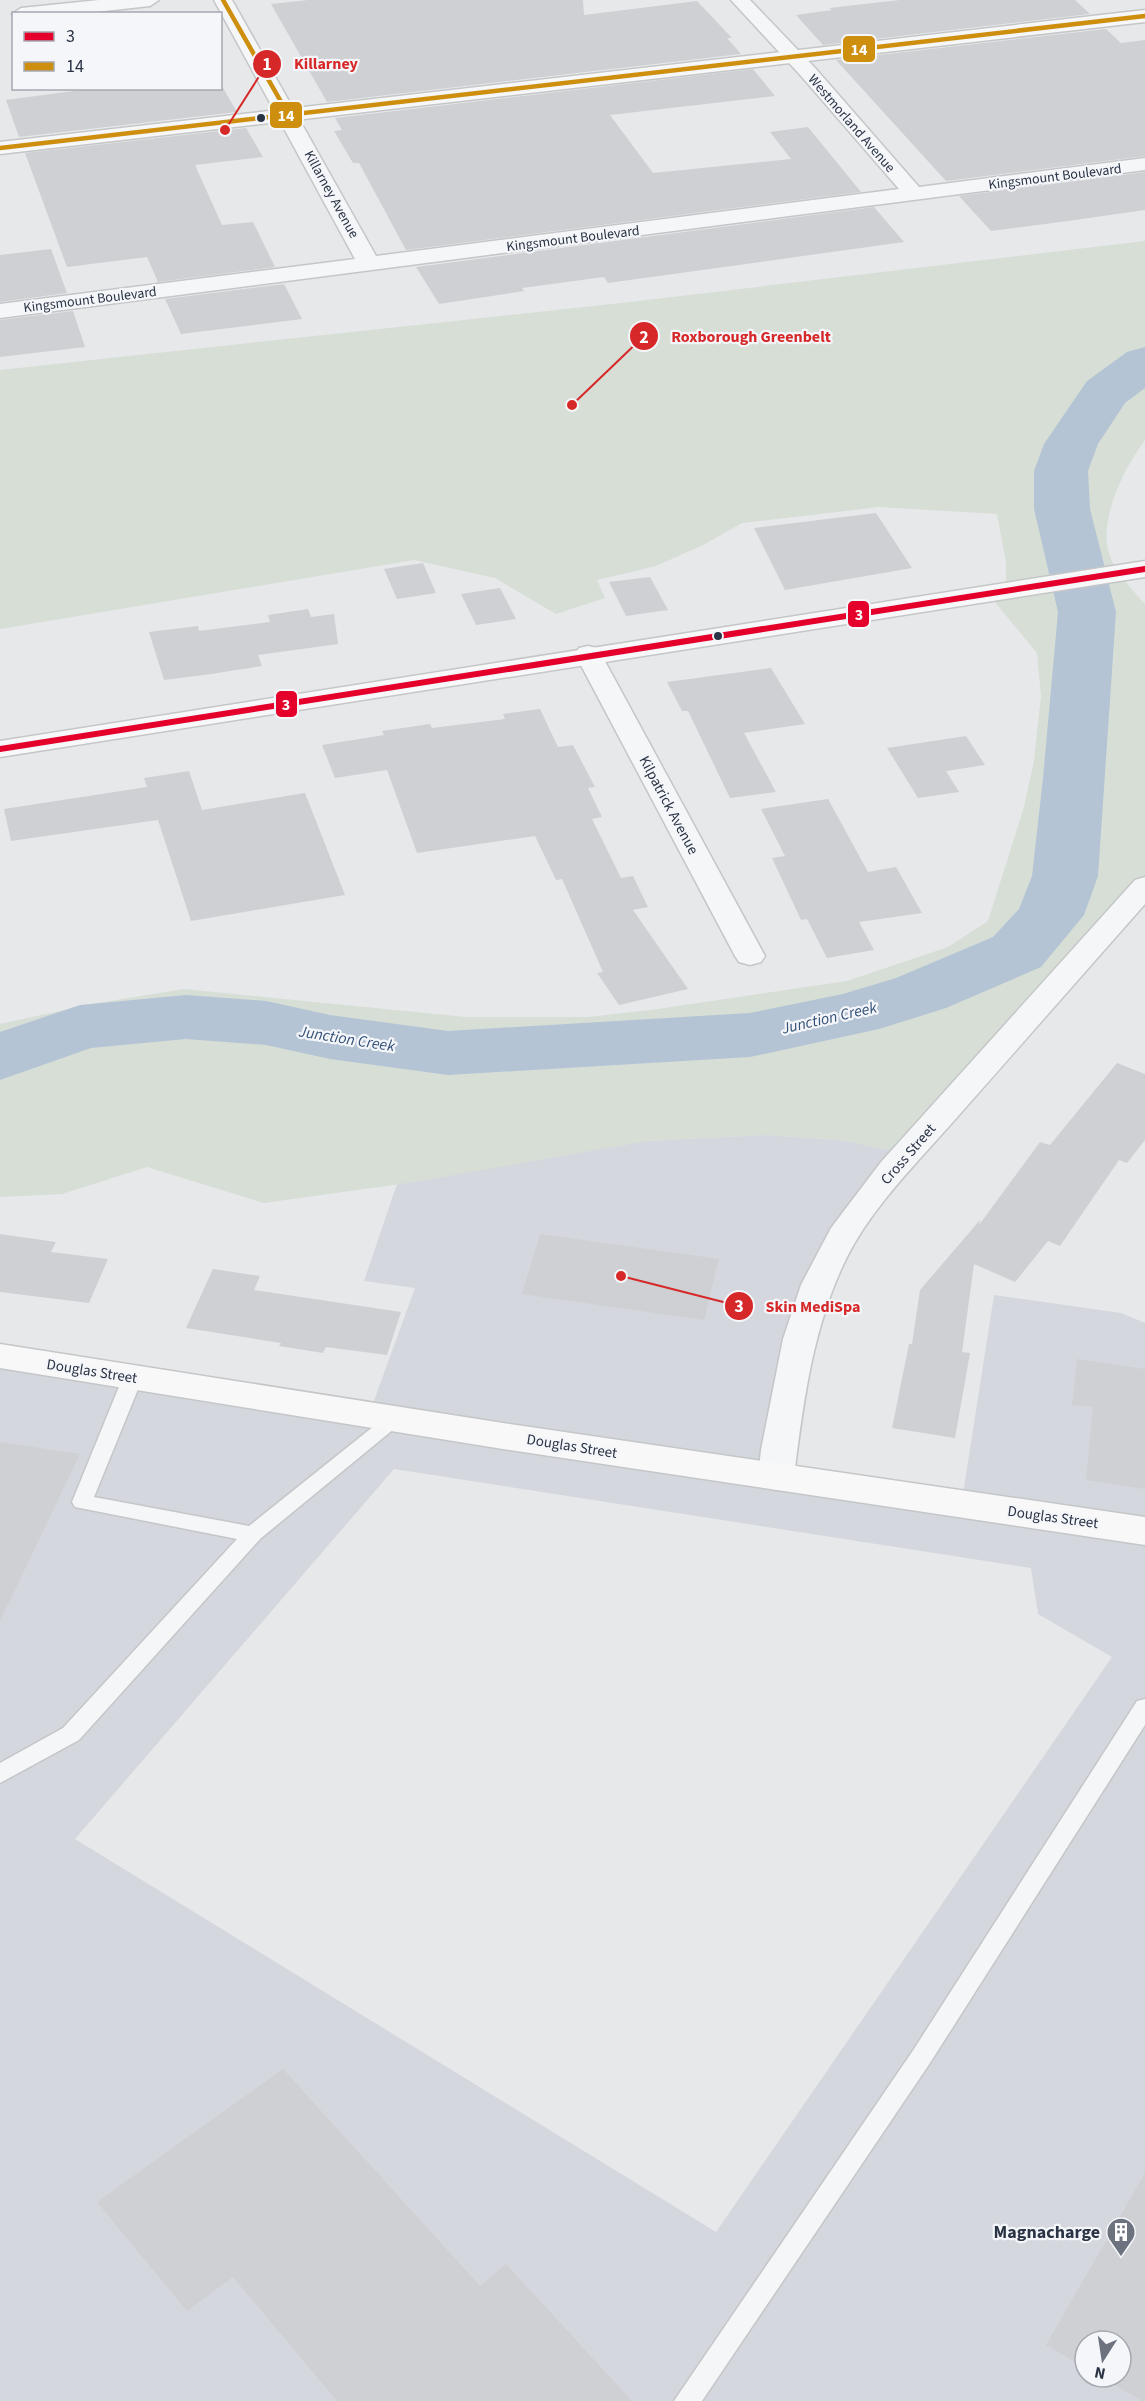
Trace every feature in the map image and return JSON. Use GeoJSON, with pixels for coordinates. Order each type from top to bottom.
{"type":"FeatureCollection","features":[{"type":"Feature","properties":{"kind":"street"},"geometry":{"type":"LineString","coordinates":[[39,12],[150,0]]}},
{"type":"Feature","properties":{"kind":"street","name":"Killarney Avenue"},"geometry":{"type":"LineString","coordinates":[[223,0],[369,264]]}},
{"type":"Feature","properties":{"kind":"street","name":"Westmorland Avenue"},"geometry":{"type":"LineString","coordinates":[[740,0],[809,73],[914,194]]}},
{"type":"Feature","properties":{"kind":"street"},"geometry":{"type":"LineString","coordinates":[[0,148],[1145,16]]}},
{"type":"Feature","properties":{"kind":"street","name":"Kingsmount Boulevard"},"geometry":{"type":"LineString","coordinates":[[0,311],[1145,164]]}},
{"type":"Feature","properties":{"kind":"street"},"geometry":{"type":"LineString","coordinates":[[0,749],[588,654],[1137,570]]}},
{"type":"Feature","properties":{"kind":"street","name":"Kilpatrick Avenue"},"geometry":{"type":"LineString","coordinates":[[588,654],[750,956]]}},
{"type":"Feature","properties":{"kind":"street","name":"Cross Street"},"geometry":{"type":"LineString","coordinates":[[776,1477],[780,1437],[808,1309],[830,1258],[862,1207],[893,1170],[1145,886]]}},
{"type":"Feature","properties":{"kind":"street","name":"Douglas Street"},"geometry":{"type":"LineString","coordinates":[[0,1356],[396,1419],[1145,1531]]}},
{"type":"Feature","properties":{"kind":"lane"},"geometry":{"type":"LineString","coordinates":[[133,1377],[82,1502],[253,1534]]}},
{"type":"Feature","properties":{"kind":"lane"},"geometry":{"type":"LineString","coordinates":[[0,1774],[71,1734],[253,1534],[396,1419]]}},
{"type":"Feature","properties":{"kind":"lane"},"geometry":{"type":"LineString","coordinates":[[687,2401],[922,2056],[1145,1707]]}},
{"type":"Feature","properties":{"kind":"shaded area"},"geometry":{"type":"Polygon","coordinates":[[[1145,241],[1145,440],[1130,463],[1117,490],[1108,518],[1107,545],[1112,562],[1145,604],[1145,882],[904,1153],[840,1140],[766,1135],[646,1141],[415,1182],[264,1203],[147,1167],[62,1194],[0,1197],[0,1024],[92,1004],[184,989],[466,1017],[588,1017],[847,981],[948,947],[988,921],[1024,807],[1034,761],[1041,696],[1037,653],[990,596],[1006,593],[1006,562],[997,514],[879,507],[742,523],[703,545],[656,566],[597,580],[605,598],[556,614],[495,578],[414,560],[0,629],[0,370],[630,302],[1145,241]]]}},
{"type":"Feature","properties":{"kind":"shaded area"},"geometry":{"type":"Polygon","coordinates":[[[766,1135],[841,1140],[904,1153],[828,1256],[772,1479],[961,1507],[994,1295],[1121,1313],[1145,1323],[1145,2401],[0,2401],[0,1358],[368,1417],[415,1288],[364,1281],[397,1184],[646,1141],[766,1135]],[[394,1469],[75,1839],[716,2232],[1112,1657],[1038,1614],[1031,1568],[394,1469]]]}},
{"type":"Feature","properties":{"kind":"building"},"geometry":{"type":"Polygon","coordinates":[[[308,0],[583,0],[584,15],[697,1],[732,38],[727,38],[741,54],[327,102],[271,4],[308,0]]]}},
{"type":"Feature","properties":{"kind":"building"},"geometry":{"type":"Polygon","coordinates":[[[900,0],[1075,0],[1090,14],[823,45],[796,15],[832,10],[829,8],[900,0]]]}},
{"type":"Feature","properties":{"kind":"building"},"geometry":{"type":"Polygon","coordinates":[[[1106,29],[1121,43],[1145,40],[1145,156],[946,181],[836,60],[1106,29]]]}},
{"type":"Feature","properties":{"kind":"building"},"geometry":{"type":"Polygon","coordinates":[[[753,69],[775,96],[610,115],[653,173],[791,159],[770,132],[808,127],[861,192],[406,250],[359,163],[353,163],[334,131],[342,130],[335,118],[753,69]]]}},
{"type":"Feature","properties":{"kind":"building"},"geometry":{"type":"Polygon","coordinates":[[[223,88],[237,112],[19,137],[6,100],[81,90],[222,90],[223,88]]]}},
{"type":"Feature","properties":{"kind":"building"},"geometry":{"type":"Polygon","coordinates":[[[246,128],[263,157],[195,165],[222,225],[253,222],[275,267],[158,282],[147,257],[67,267],[25,153],[246,128]]]}},
{"type":"Feature","properties":{"kind":"building"},"geometry":{"type":"Polygon","coordinates":[[[1145,172],[1145,210],[991,231],[959,196],[1145,172]]]}},
{"type":"Feature","properties":{"kind":"building"},"geometry":{"type":"Polygon","coordinates":[[[874,207],[904,242],[608,283],[604,277],[522,288],[524,291],[439,304],[416,267],[874,207]]]}},
{"type":"Feature","properties":{"kind":"building"},"geometry":{"type":"Polygon","coordinates":[[[51,249],[67,293],[0,302],[0,255],[51,249]]]}},
{"type":"Feature","properties":{"kind":"building"},"geometry":{"type":"Polygon","coordinates":[[[284,284],[302,319],[181,334],[165,299],[284,284]]]}},
{"type":"Feature","properties":{"kind":"building"},"geometry":{"type":"Polygon","coordinates":[[[73,311],[85,347],[0,357],[0,320],[73,311]]]}},
{"type":"Feature","properties":{"kind":"building"},"geometry":{"type":"Polygon","coordinates":[[[876,513],[912,568],[785,590],[754,528],[876,513]]]}},
{"type":"Feature","properties":{"kind":"building"},"geometry":{"type":"Polygon","coordinates":[[[423,563],[436,593],[397,599],[384,569],[423,563]]]}},
{"type":"Feature","properties":{"kind":"building"},"geometry":{"type":"Polygon","coordinates":[[[650,577],[668,610],[626,616],[609,582],[650,577]]]}},
{"type":"Feature","properties":{"kind":"building"},"geometry":{"type":"Polygon","coordinates":[[[500,588],[516,619],[476,625],[461,594],[500,588]]]}},
{"type":"Feature","properties":{"kind":"building"},"geometry":{"type":"Polygon","coordinates":[[[308,609],[311,617],[334,614],[338,644],[258,655],[262,666],[211,674],[164,680],[149,632],[198,626],[199,631],[270,622],[268,615],[308,609]]]}},
{"type":"Feature","properties":{"kind":"building"},"geometry":{"type":"Polygon","coordinates":[[[771,668],[805,724],[744,733],[776,792],[730,798],[688,711],[682,711],[667,682],[771,668]]]}},
{"type":"Feature","properties":{"kind":"building"},"geometry":{"type":"Polygon","coordinates":[[[540,709],[558,747],[573,745],[595,787],[588,788],[602,817],[592,819],[621,878],[633,876],[648,907],[633,910],[688,989],[619,1005],[597,973],[603,972],[562,879],[556,880],[535,836],[417,853],[387,770],[335,778],[322,745],[384,735],[382,731],[430,724],[432,728],[505,719],[503,714],[540,709]]]}},
{"type":"Feature","properties":{"kind":"building"},"geometry":{"type":"Polygon","coordinates":[[[966,736],[985,765],[946,771],[959,792],[918,798],[887,748],[966,736]]]}},
{"type":"Feature","properties":{"kind":"building"},"geometry":{"type":"Polygon","coordinates":[[[189,771],[202,810],[305,793],[345,895],[191,921],[158,820],[11,841],[4,809],[147,787],[144,778],[189,771]]]}},
{"type":"Feature","properties":{"kind":"building"},"geometry":{"type":"Polygon","coordinates":[[[828,799],[868,872],[896,867],[922,913],[859,922],[874,950],[827,958],[807,919],[801,920],[772,858],[785,856],[761,809],[828,799]]]}},
{"type":"Feature","properties":{"kind":"building"},"geometry":{"type":"Polygon","coordinates":[[[1117,1063],[1145,1074],[1145,1140],[1127,1163],[1119,1160],[1060,1246],[1048,1241],[1015,1282],[974,1264],[962,1352],[970,1353],[955,1438],[892,1428],[909,1344],[912,1344],[920,1290],[980,1220],[979,1225],[1040,1142],[1050,1145],[1117,1063]]]}},
{"type":"Feature","properties":{"kind":"building"},"geometry":{"type":"Polygon","coordinates":[[[0,1234],[56,1242],[51,1252],[108,1259],[89,1303],[0,1292],[0,1234]]]}},
{"type":"Feature","properties":{"kind":"building"},"geometry":{"type":"Polygon","coordinates":[[[540,1234],[719,1259],[704,1320],[522,1294],[540,1234]]]}},
{"type":"Feature","properties":{"kind":"building"},"geometry":{"type":"Polygon","coordinates":[[[213,1269],[260,1276],[254,1290],[401,1312],[387,1355],[326,1347],[323,1353],[279,1346],[281,1343],[186,1328],[213,1269]]]}},
{"type":"Feature","properties":{"kind":"building"},"geometry":{"type":"Polygon","coordinates":[[[1077,1359],[1145,1369],[1145,1489],[1086,1480],[1093,1407],[1072,1405],[1077,1359]]]}},
{"type":"Feature","properties":{"kind":"building"},"geometry":{"type":"Polygon","coordinates":[[[0,1442],[80,1454],[0,1621],[0,1442]]]}},
{"type":"Feature","properties":{"kind":"building"},"geometry":{"type":"Polygon","coordinates":[[[283,2069],[480,2286],[506,2264],[632,2401],[337,2401],[233,2277],[187,2311],[97,2202],[283,2069]]]}},
{"type":"Feature","properties":{"kind":"building","name":"Magnacharge"},"geometry":{"type":"Polygon","coordinates":[[[1145,2173],[1145,2401],[1122,2389],[1133,2389],[1133,2329],[1073,2329],[1073,2361],[1046,2345],[1145,2173]]]}},
{"type":"Feature","properties":{"kind":"waterway","name":"Junction Creek"},"geometry":{"type":"LineString","coordinates":[[0,1057],[80,1027],[186,1017],[266,1023],[330,1037],[448,1053],[750,1035],[854,1014],[921,993],[1017,952],[1050,915],[1065,876],[1075,778],[1087,612],[1062,509],[1061,471],[1071,444],[1106,392],[1145,363]]}},
{"type":"Feature","properties":{"kind":"transit line","name":"14"},"geometry":{"type":"LineString","coordinates":[[223,0],[288,114]]}},
{"type":"Feature","properties":{"kind":"transit line","name":"14"},"geometry":{"type":"LineString","coordinates":[[0,148],[1145,16]]}},
{"type":"Feature","properties":{"kind":"transit line","name":"3"},"geometry":{"type":"LineString","coordinates":[[0,749],[1145,569]]}},
{"type":"Feature","properties":{"kind":"place","name":"Killarney"},"geometry":{"type":"Point","coordinates":[225,130]}},
{"type":"Feature","properties":{"kind":"place","name":"Roxborough Greenbelt"},"geometry":{"type":"Point","coordinates":[572,405]}},
{"type":"Feature","properties":{"kind":"place","name":"Skin MediSpa"},"geometry":{"type":"Point","coordinates":[621,1276]}},
{"type":"Feature","properties":{"kind":"place","name":"Magnacharge"},"geometry":{"type":"Point","coordinates":[1121,2258]}}]}
